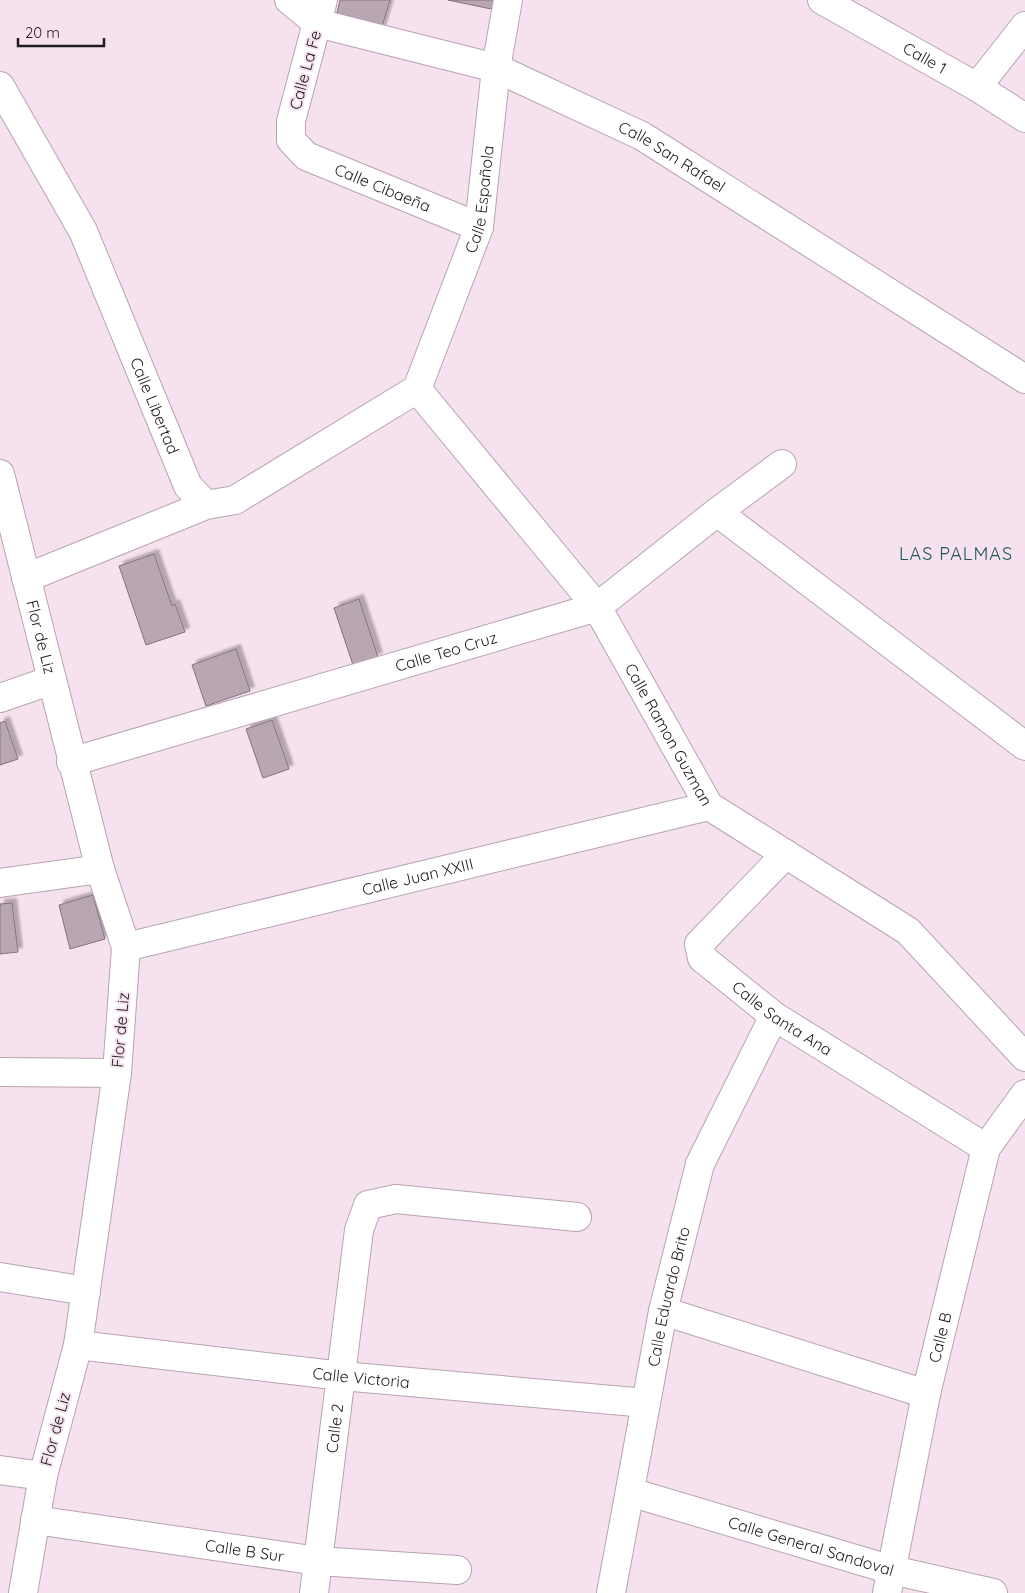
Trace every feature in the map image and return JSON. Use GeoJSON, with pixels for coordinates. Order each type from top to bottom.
{"type":"FeatureCollection","features":[{"type":"Feature","properties":{"kind":"street","name":"Calle San Rafael"},"geometry":{"type":"LineString","coordinates":[[289,0],[320,12],[496,68],[642,136],[1025,379]]}},
{"type":"Feature","properties":{"kind":"street","name":"Calle Española"},"geometry":{"type":"LineString","coordinates":[[416,389],[478,227],[496,68],[508,0]]}},
{"type":"Feature","properties":{"kind":"street","name":"Calle 1"},"geometry":{"type":"LineString","coordinates":[[822,0],[977,87],[1025,118]]}},
{"type":"Feature","properties":{"kind":"street","name":"Calle La Fe"},"geometry":{"type":"LineString","coordinates":[[291,140],[291,120],[320,12]]}},
{"type":"Feature","properties":{"kind":"street"},"geometry":{"type":"LineString","coordinates":[[977,87],[1025,26]]}},
{"type":"Feature","properties":{"kind":"street","name":"Calle Libertad"},"geometry":{"type":"LineString","coordinates":[[0,86],[83,231],[188,486],[206,506]]}},
{"type":"Feature","properties":{"kind":"street","name":"Calle Cibaeña"},"geometry":{"type":"LineString","coordinates":[[291,140],[306,156],[478,227]]}},
{"type":"Feature","properties":{"kind":"street"},"geometry":{"type":"LineString","coordinates":[[26,578],[206,506],[235,500],[416,389]]}},
{"type":"Feature","properties":{"kind":"street","name":"Calle Ramon Guzman"},"geometry":{"type":"LineString","coordinates":[[416,389],[597,606],[709,806],[908,931],[1025,1057]]}},
{"type":"Feature","properties":{"kind":"street","name":"Calle Teo Cruz"},"geometry":{"type":"LineString","coordinates":[[72,762],[597,606],[716,512],[782,464]]}},
{"type":"Feature","properties":{"kind":"street","name":"Flor de Liz"},"geometry":{"type":"LineString","coordinates":[[0,474],[100,869],[126,947],[117,1072],[78,1345],[43,1476],[24,1593]]}},
{"type":"Feature","properties":{"kind":"street"},"geometry":{"type":"LineString","coordinates":[[716,512],[1025,746]]}},
{"type":"Feature","properties":{"kind":"street"},"geometry":{"type":"LineString","coordinates":[[0,698],[52,680]]}},
{"type":"Feature","properties":{"kind":"street","name":"Calle Juan XXIII"},"geometry":{"type":"LineString","coordinates":[[126,947],[709,806]]}},
{"type":"Feature","properties":{"kind":"street","name":"Calle Santa Ana"},"geometry":{"type":"LineString","coordinates":[[786,854],[699,944],[702,958],[774,1016],[986,1148]]}},
{"type":"Feature","properties":{"kind":"street"},"geometry":{"type":"LineString","coordinates":[[0,883],[100,869]]}},
{"type":"Feature","properties":{"kind":"street","name":"Calle Eduardo Brito"},"geometry":{"type":"LineString","coordinates":[[611,1593],[663,1311],[700,1164],[774,1016]]}},
{"type":"Feature","properties":{"kind":"street"},"geometry":{"type":"LineString","coordinates":[[0,1072],[117,1072]]}},
{"type":"Feature","properties":{"kind":"street","name":"Calle B"},"geometry":{"type":"LineString","coordinates":[[890,1581],[926,1394],[986,1148],[1025,1094]]}},
{"type":"Feature","properties":{"kind":"street","name":"Calle 2"},"geometry":{"type":"LineString","coordinates":[[314,1593],[359,1230],[368,1205],[396,1200],[577,1217]]}},
{"type":"Feature","properties":{"kind":"street"},"geometry":{"type":"LineString","coordinates":[[0,1276],[86,1291]]}},
{"type":"Feature","properties":{"kind":"street"},"geometry":{"type":"LineString","coordinates":[[663,1311],[926,1394]]}},
{"type":"Feature","properties":{"kind":"street","name":"Calle Victoria"},"geometry":{"type":"LineString","coordinates":[[78,1345],[342,1376],[646,1403]]}},
{"type":"Feature","properties":{"kind":"street"},"geometry":{"type":"LineString","coordinates":[[0,1470],[43,1476]]}},
{"type":"Feature","properties":{"kind":"street","name":"Calle General Sandoval"},"geometry":{"type":"LineString","coordinates":[[630,1492],[890,1581],[993,1593]]}},
{"type":"Feature","properties":{"kind":"street","name":"Calle B Sur"},"geometry":{"type":"LineString","coordinates":[[35,1520],[318,1561],[457,1570]]}},
{"type":"Feature","properties":{"kind":"building"},"geometry":{"type":"Polygon","coordinates":[[[340,0],[390,0],[381,30],[336,17],[340,0]]]}},
{"type":"Feature","properties":{"kind":"building"},"geometry":{"type":"Polygon","coordinates":[[[448,0],[498,0],[496,10],[448,0]]]}},
{"type":"Feature","properties":{"kind":"building"},"geometry":{"type":"Polygon","coordinates":[[[154,554],[172,606],[175,604],[185,632],[146,645],[119,566],[154,554]]]}},
{"type":"Feature","properties":{"kind":"building"},"geometry":{"type":"Polygon","coordinates":[[[359,599],[378,657],[353,665],[334,608],[359,599]]]}},
{"type":"Feature","properties":{"kind":"building"},"geometry":{"type":"Polygon","coordinates":[[[236,649],[250,691],[206,706],[192,665],[236,649]]]}},
{"type":"Feature","properties":{"kind":"building"},"geometry":{"type":"Polygon","coordinates":[[[272,720],[289,769],[263,778],[246,729],[272,720]]]}},
{"type":"Feature","properties":{"kind":"building"},"geometry":{"type":"Polygon","coordinates":[[[5,721],[18,759],[0,765],[0,723],[5,721]]]}},
{"type":"Feature","properties":{"kind":"building"},"geometry":{"type":"Polygon","coordinates":[[[93,895],[105,939],[70,949],[59,905],[93,895]]]}},
{"type":"Feature","properties":{"kind":"building"},"geometry":{"type":"Polygon","coordinates":[[[12,903],[18,952],[0,954],[0,904],[12,903]]]}},
{"type":"Feature","properties":{"kind":"district","name":"LAS PALMAS"},"geometry":{"type":"Point","coordinates":[956,553]}}]}
